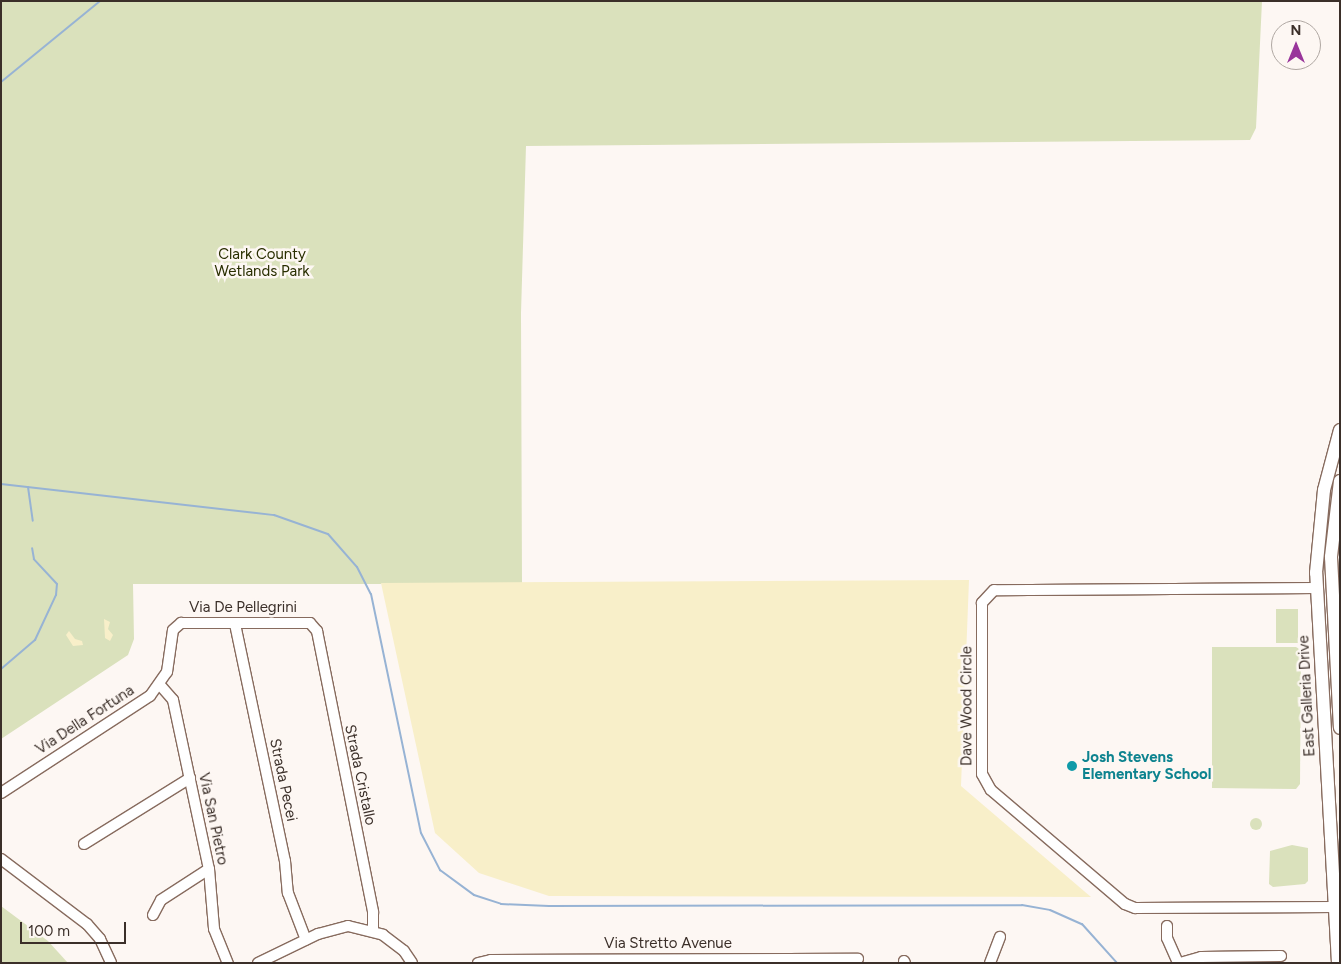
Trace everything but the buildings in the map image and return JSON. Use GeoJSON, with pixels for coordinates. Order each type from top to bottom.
{"type":"FeatureCollection","features":[{"type":"Feature","properties":{"kind":"main road","name":"East Galleria Drive"},"geometry":{"type":"LineString","coordinates":[[1338,963],[1337,909],[1316,588],[1324,490],[1340,430]]}},
{"type":"Feature","properties":{"kind":"main road","name":"East Galleria Drive"},"geometry":{"type":"LineString","coordinates":[[1340,481],[1331,557],[1340,728]]}},
{"type":"Feature","properties":{"kind":"main road"},"geometry":{"type":"LineString","coordinates":[[1316,588],[1331,557]]}},
{"type":"Feature","properties":{"kind":"street","name":"Dave Wood Circle"},"geometry":{"type":"LineString","coordinates":[[1316,588],[994,590],[982,603],[982,774],[991,790],[1125,904],[1135,908],[1337,909]]}},
{"type":"Feature","properties":{"kind":"street","name":"Via De Pellegrini"},"geometry":{"type":"LineString","coordinates":[[173,630],[180,623],[315,625]]}},
{"type":"Feature","properties":{"kind":"street","name":"Strada Pecei"},"geometry":{"type":"LineString","coordinates":[[235,624],[285,861],[288,893],[306,940]]}},
{"type":"Feature","properties":{"kind":"street","name":"Strada Cristallo"},"geometry":{"type":"LineString","coordinates":[[315,625],[373,912],[373,931]]}},
{"type":"Feature","properties":{"kind":"street","name":"Via Della Fortuna"},"geometry":{"type":"LineString","coordinates":[[1,793],[139,704],[160,684],[170,660],[173,630]]}},
{"type":"Feature","properties":{"kind":"street","name":"Via San Pietro"},"geometry":{"type":"LineString","coordinates":[[160,684],[173,700],[209,869],[214,929],[228,963]]}},
{"type":"Feature","properties":{"kind":"street"},"geometry":{"type":"LineString","coordinates":[[1324,706],[1339,706]]}},
{"type":"Feature","properties":{"kind":"street"},"geometry":{"type":"LineString","coordinates":[[84,844],[190,778]]}},
{"type":"Feature","properties":{"kind":"street"},"geometry":{"type":"LineString","coordinates":[[1,859],[87,924],[100,939],[111,963]]}},
{"type":"Feature","properties":{"kind":"street"},"geometry":{"type":"LineString","coordinates":[[153,915],[161,900],[209,869]]}},
{"type":"Feature","properties":{"kind":"street"},"geometry":{"type":"LineString","coordinates":[[1167,926],[1167,938],[1179,963],[1201,957],[1281,956]]}},
{"type":"Feature","properties":{"kind":"street"},"geometry":{"type":"LineString","coordinates":[[258,963],[338,927],[373,931],[394,942],[412,963]]}},
{"type":"Feature","properties":{"kind":"street"},"geometry":{"type":"LineString","coordinates":[[990,963],[1000,937]]}},
{"type":"Feature","properties":{"kind":"street","name":"Via Stretto Avenue"},"geometry":{"type":"LineString","coordinates":[[478,963],[491,960],[858,959]]}},
{"type":"Feature","properties":{"kind":"green space","name":"Clark County Wetlands Park"},"geometry":{"type":"Polygon","coordinates":[[[1,1],[1262,1],[1256,128],[1250,140],[526,146],[521,313],[522,584],[133,584],[134,639],[128,655],[1,739],[1,1]]]}},
{"type":"Feature","properties":{"kind":"green space"},"geometry":{"type":"Polygon","coordinates":[[[1276,609],[1298,609],[1298,643],[1276,643],[1276,609]]]}},
{"type":"Feature","properties":{"kind":"green space"},"geometry":{"type":"Polygon","coordinates":[[[1212,647],[1296,647],[1301,650],[1300,784],[1296,789],[1212,788],[1212,647]]]}},
{"type":"Feature","properties":{"kind":"green space"},"geometry":{"type":"Polygon","coordinates":[[[1254,818],[1258,818],[1262,824],[1258,830],[1254,830],[1250,826],[1250,822],[1254,818]]]}},
{"type":"Feature","properties":{"kind":"green space"},"geometry":{"type":"Polygon","coordinates":[[[1292,845],[1308,848],[1308,881],[1305,884],[1273,887],[1269,884],[1270,851],[1292,845]]]}},
{"type":"Feature","properties":{"kind":"green space"},"geometry":{"type":"Polygon","coordinates":[[[1,906],[48,941],[68,963],[1,963],[1,906]]]}},
{"type":"Feature","properties":{"kind":"sand"},"geometry":{"type":"Polygon","coordinates":[[[969,580],[961,786],[1091,897],[549,896],[479,873],[435,833],[381,583],[969,580]]]}},
{"type":"Feature","properties":{"kind":"sand"},"geometry":{"type":"Polygon","coordinates":[[[104,619],[110,622],[108,629],[113,635],[110,641],[105,638],[104,619]]]}},
{"type":"Feature","properties":{"kind":"sand"},"geometry":{"type":"Polygon","coordinates":[[[69,631],[75,639],[82,641],[83,645],[73,646],[66,635],[69,631]]]}},
{"type":"Feature","properties":{"kind":"waterway"},"geometry":{"type":"LineString","coordinates":[[1,82],[100,1]]}},
{"type":"Feature","properties":{"kind":"waterway"},"geometry":{"type":"LineString","coordinates":[[1,484],[274,515],[328,534],[357,567],[371,594],[421,833],[440,870],[474,895],[501,904],[549,906],[1022,905],[1050,910],[1082,924],[1117,963]]}},
{"type":"Feature","properties":{"kind":"waterway"},"geometry":{"type":"LineString","coordinates":[[28,487],[33,521]]}},
{"type":"Feature","properties":{"kind":"waterway"},"geometry":{"type":"LineString","coordinates":[[1,669],[35,640],[56,595],[57,584],[34,559],[32,548]]}},
{"type":"Feature","properties":{"kind":"place","name":"Josh Stevens Elementary School"},"geometry":{"type":"Point","coordinates":[1072,766]}}]}
